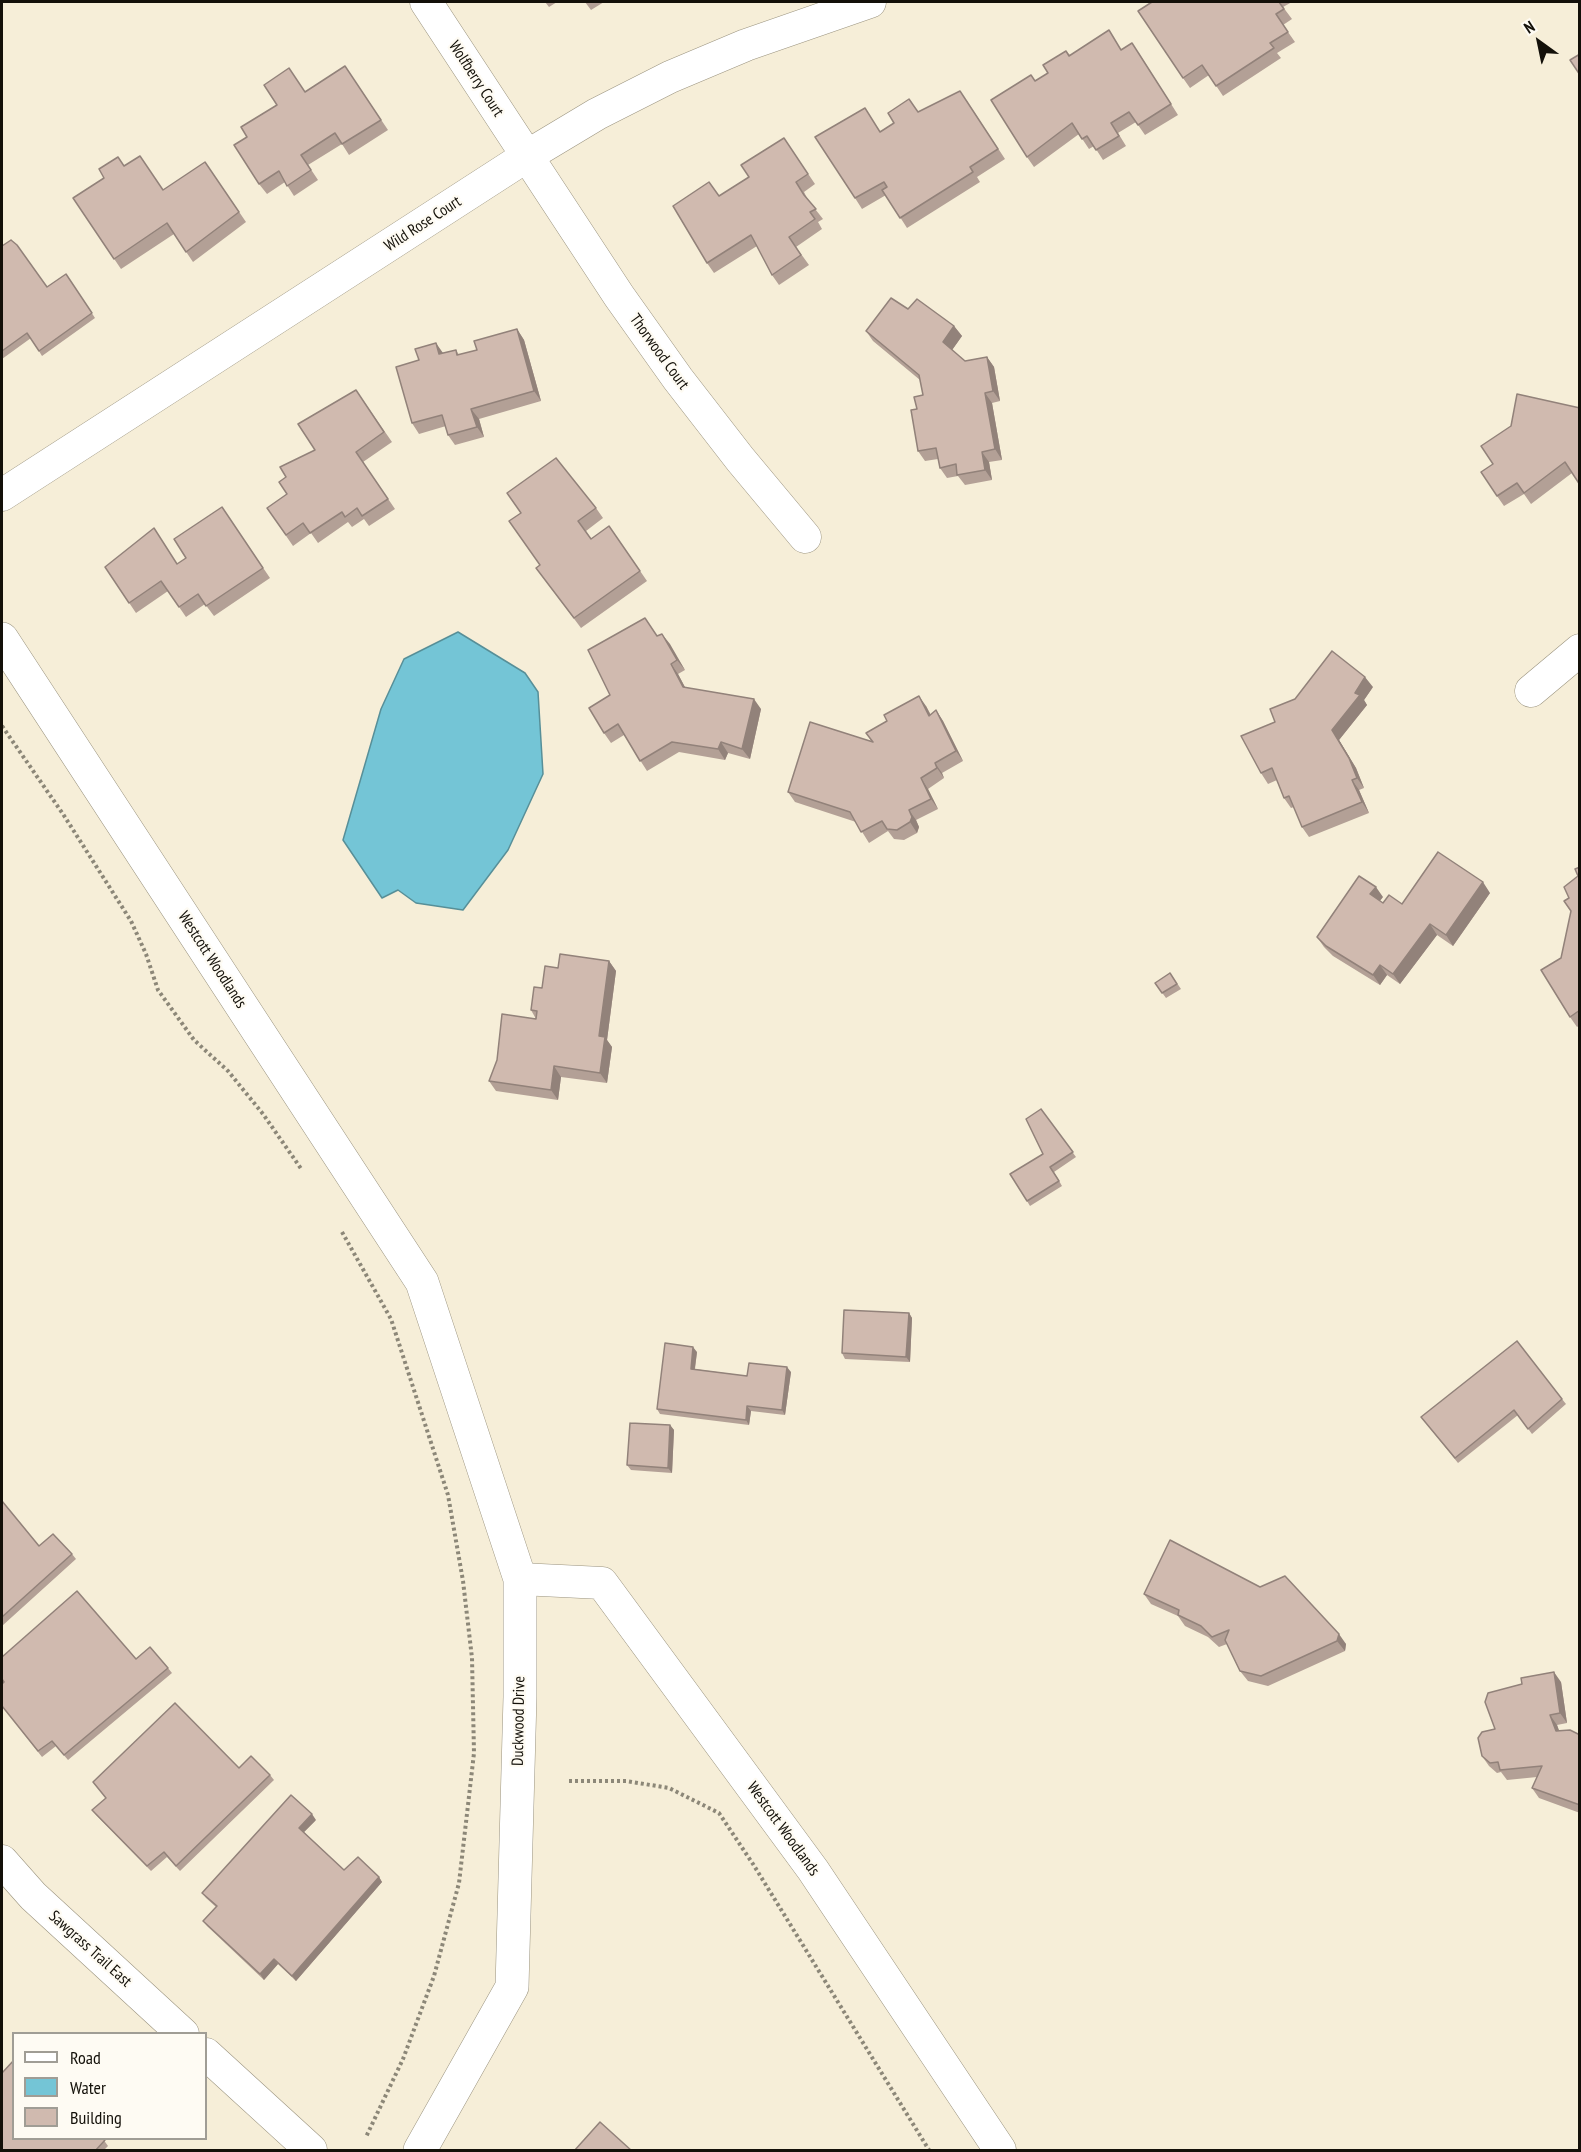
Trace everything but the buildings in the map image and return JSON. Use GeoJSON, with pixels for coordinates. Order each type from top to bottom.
{"type":"FeatureCollection","features":[{"type":"Feature","properties":{"kind":"street","name":"Wolfberry Court"},"geometry":{"type":"LineString","coordinates":[[426,2],[527,156]]}},
{"type":"Feature","properties":{"kind":"street","name":"Wild Rose Court"},"geometry":{"type":"LineString","coordinates":[[2,495],[527,156],[597,114],[670,77],[746,45],[870,2]]}},
{"type":"Feature","properties":{"kind":"street","name":"Thorwood Court"},"geometry":{"type":"LineString","coordinates":[[527,156],[619,296],[678,379],[805,537]]}},
{"type":"Feature","properties":{"kind":"street","name":"Westcott Woodlands"},"geometry":{"type":"LineString","coordinates":[[2,639],[422,1282]]}},
{"type":"Feature","properties":{"kind":"street"},"geometry":{"type":"LineString","coordinates":[[1531,691],[1580,650]]}},
{"type":"Feature","properties":{"kind":"street","name":"Duckwood Drive"},"geometry":{"type":"LineString","coordinates":[[420,2151],[512,1987],[520,1697],[520,1579],[422,1282]]}},
{"type":"Feature","properties":{"kind":"street","name":"Westcott Woodlands"},"geometry":{"type":"LineString","coordinates":[[520,1579],[602,1583],[813,1870],[1000,2151]]}},
{"type":"Feature","properties":{"kind":"street","name":"Sawgrass Trail East"},"geometry":{"type":"LineString","coordinates":[[2,1861],[33,1896],[181,2032]]}},
{"type":"Feature","properties":{"kind":"street"},"geometry":{"type":"LineString","coordinates":[[207,2055],[311,2151]]}},
{"type":"Feature","properties":{"kind":"path"},"geometry":{"type":"LineString","coordinates":[[2,726],[63,814],[131,921],[146,954],[158,990],[194,1040],[228,1071],[256,1106],[307,1178]]}},
{"type":"Feature","properties":{"kind":"path"},"geometry":{"type":"LineString","coordinates":[[338,1223],[391,1319],[448,1495],[463,1581],[472,1658],[474,1753],[459,1883],[430,1987],[403,2059],[366,2137]]}},
{"type":"Feature","properties":{"kind":"path"},"geometry":{"type":"LineString","coordinates":[[569,1781],[626,1780],[669,1788],[719,1813],[753,1864],[929,2151]]}},
{"type":"Feature","properties":{"kind":"water"},"geometry":{"type":"Polygon","coordinates":[[[458,632],[525,673],[538,692],[543,774],[508,850],[463,910],[416,903],[398,890],[382,898],[343,840],[381,709],[404,659],[458,632]]]}}]}
